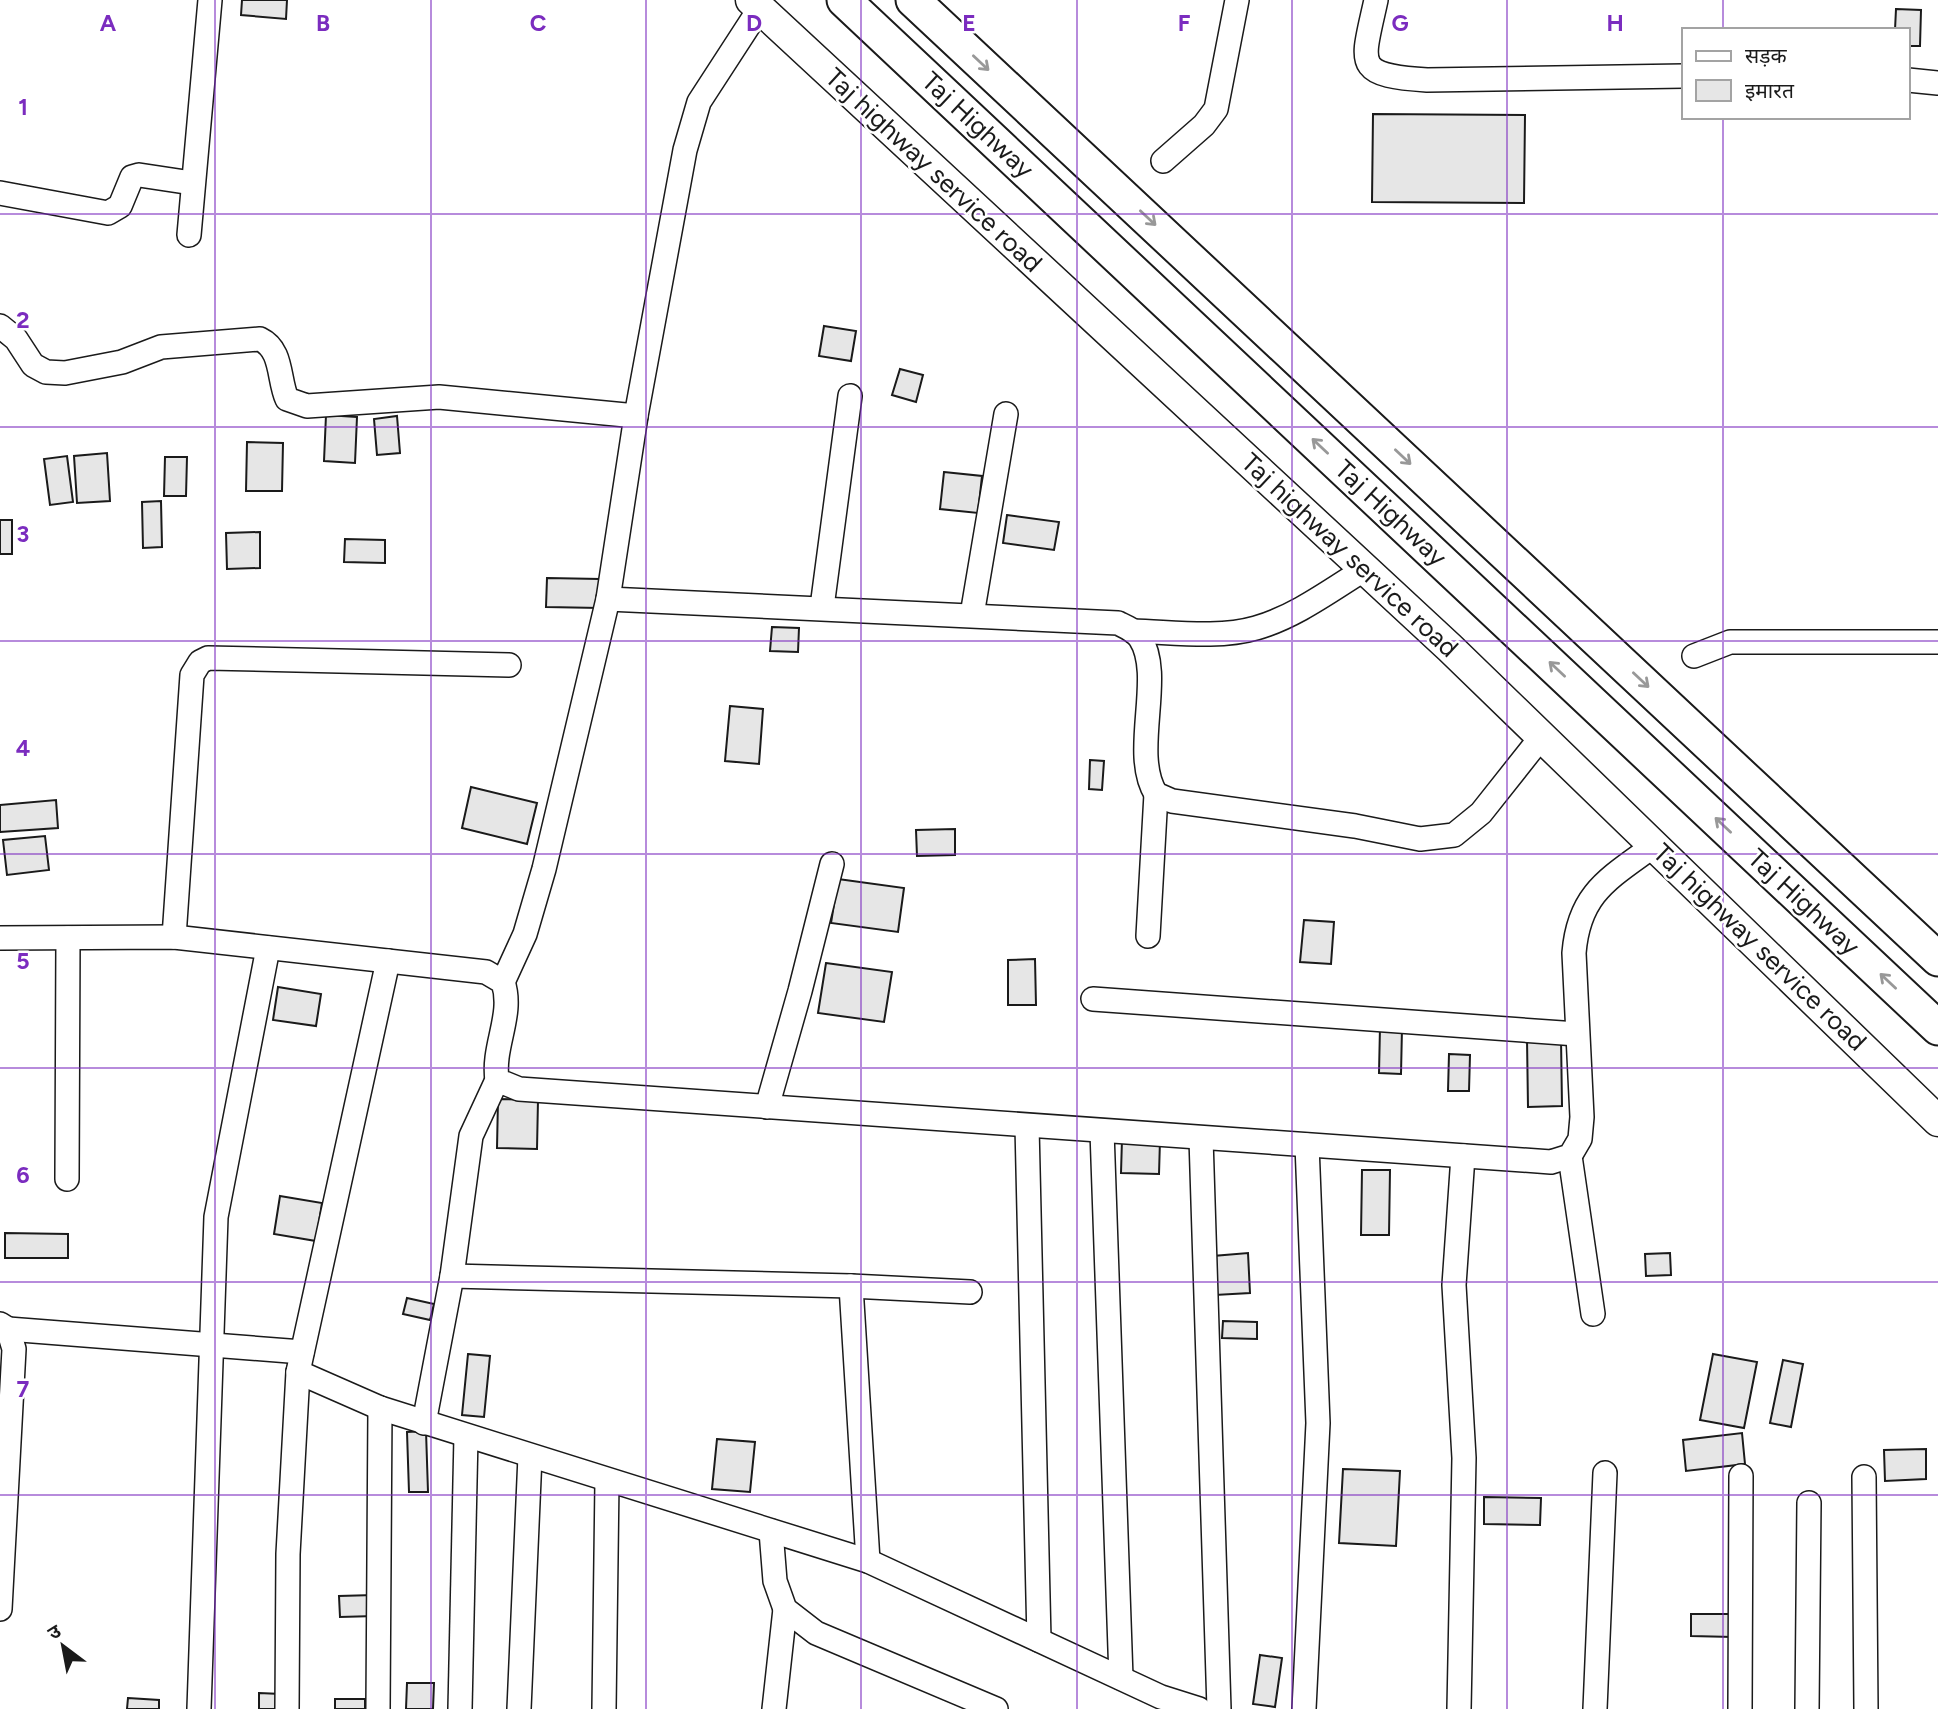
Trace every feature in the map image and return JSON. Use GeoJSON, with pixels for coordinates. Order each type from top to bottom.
{"type":"FeatureCollection","features":[{"type":"Feature","properties":{"kind":"main road","name":"Taj Highway"},"geometry":{"type":"LineString","coordinates":[[844,0],[1938,1028]]}},
{"type":"Feature","properties":{"kind":"main road"},"geometry":{"type":"LineString","coordinates":[[913,0],[1938,959]]}},
{"type":"Feature","properties":{"kind":"street"},"geometry":{"type":"LineString","coordinates":[[189,235],[210,0]]}},
{"type":"Feature","properties":{"kind":"street"},"geometry":{"type":"LineString","coordinates":[[1163,161],[1204,125],[1216,109],[1237,0]]}},
{"type":"Feature","properties":{"kind":"street"},"geometry":{"type":"LineString","coordinates":[[1376,0],[1364,55],[1371,69],[1387,77],[1427,80],[1682,76]]}},
{"type":"Feature","properties":{"kind":"street"},"geometry":{"type":"LineString","coordinates":[[503,982],[525,934],[544,869],[608,599],[636,416],[685,150],[699,102],[756,4]]}},
{"type":"Feature","properties":{"kind":"street","name":"Taj highway service road"},"geometry":{"type":"LineString","coordinates":[[756,4],[1542,736],[1938,1121]]}},
{"type":"Feature","properties":{"kind":"street"},"geometry":{"type":"LineString","coordinates":[[1910,80],[1938,83]]}},
{"type":"Feature","properties":{"kind":"street"},"geometry":{"type":"LineString","coordinates":[[0,193],[108,213],[120,206],[132,177],[139,175],[192,183]]}},
{"type":"Feature","properties":{"kind":"street"},"geometry":{"type":"LineString","coordinates":[[0,326],[16,339],[33,365],[46,372],[65,373],[122,362],[161,347],[260,340],[268,343],[277,357],[287,399],[307,406],[439,397],[636,416]]}},
{"type":"Feature","properties":{"kind":"street"},"geometry":{"type":"LineString","coordinates":[[822,607],[850,396]]}},
{"type":"Feature","properties":{"kind":"street"},"geometry":{"type":"LineString","coordinates":[[972,615],[1006,414]]}},
{"type":"Feature","properties":{"kind":"street"},"geometry":{"type":"LineString","coordinates":[[1133,631],[1228,633],[1257,628],[1295,612],[1365,569]]}},
{"type":"Feature","properties":{"kind":"street"},"geometry":{"type":"LineString","coordinates":[[608,599],[1118,623],[1133,631],[1141,639],[1148,668],[1147,773],[1156,794],[1148,936]]}},
{"type":"Feature","properties":{"kind":"street"},"geometry":{"type":"LineString","coordinates":[[1694,656],[1730,642],[1938,642]]}},
{"type":"Feature","properties":{"kind":"street"},"geometry":{"type":"LineString","coordinates":[[174,937],[192,675],[200,662],[208,658],[509,665]]}},
{"type":"Feature","properties":{"kind":"street"},"geometry":{"type":"LineString","coordinates":[[1156,794],[1172,802],[1355,826],[1420,839],[1454,835],[1481,813],[1542,736]]}},
{"type":"Feature","properties":{"kind":"street"},"geometry":{"type":"LineString","coordinates":[[1593,1314],[1581,1213],[1570,1156],[1580,1139],[1582,1117],[1577,1034],[1576,926],[1587,901],[1608,880],[1656,844]]}},
{"type":"Feature","properties":{"kind":"street"},"geometry":{"type":"LineString","coordinates":[[767,1107],[832,864]]}},
{"type":"Feature","properties":{"kind":"street"},"geometry":{"type":"LineString","coordinates":[[0,938],[174,937],[486,972],[503,982],[509,999],[495,1063],[497,1080],[471,1136],[452,1276],[424,1423]]}},
{"type":"Feature","properties":{"kind":"street"},"geometry":{"type":"LineString","coordinates":[[66,1179],[68,938]]}},
{"type":"Feature","properties":{"kind":"street"},"geometry":{"type":"LineString","coordinates":[[199,1709],[216,1217],[268,948]]}},
{"type":"Feature","properties":{"kind":"street"},"geometry":{"type":"LineString","coordinates":[[287,1709],[288,1554],[300,1362],[388,961]]}},
{"type":"Feature","properties":{"kind":"street"},"geometry":{"type":"LineString","coordinates":[[1093,999],[1577,1034]]}},
{"type":"Feature","properties":{"kind":"street"},"geometry":{"type":"LineString","coordinates":[[497,1080],[519,1089],[1027,1126],[1551,1162],[1570,1156]]}},
{"type":"Feature","properties":{"kind":"street"},"geometry":{"type":"LineString","coordinates":[[1027,1126],[1039,1640]]}},
{"type":"Feature","properties":{"kind":"street"},"geometry":{"type":"LineString","coordinates":[[1102,1131],[1121,1678]]}},
{"type":"Feature","properties":{"kind":"street"},"geometry":{"type":"LineString","coordinates":[[1202,1138],[1219,1709]]}},
{"type":"Feature","properties":{"kind":"street"},"geometry":{"type":"LineString","coordinates":[[1304,1709],[1318,1423],[1307,1145]]}},
{"type":"Feature","properties":{"kind":"street"},"geometry":{"type":"LineString","coordinates":[[1459,1709],[1464,1458],[1454,1285],[1464,1156]]}},
{"type":"Feature","properties":{"kind":"street"},"geometry":{"type":"LineString","coordinates":[[452,1276],[851,1286],[970,1292]]}},
{"type":"Feature","properties":{"kind":"street"},"geometry":{"type":"LineString","coordinates":[[851,1286],[868,1561]]}},
{"type":"Feature","properties":{"kind":"street"},"geometry":{"type":"LineString","coordinates":[[0,1609],[4,1476],[14,1349],[4,1326],[212,1344],[300,1362],[380,1408],[607,1482],[868,1561],[1121,1678],[1170,1705],[1199,1709]]}},
{"type":"Feature","properties":{"kind":"street"},"geometry":{"type":"LineString","coordinates":[[378,1709],[380,1408]]}},
{"type":"Feature","properties":{"kind":"street"},"geometry":{"type":"LineString","coordinates":[[460,1709],[466,1436]]}},
{"type":"Feature","properties":{"kind":"street"},"geometry":{"type":"LineString","coordinates":[[519,1709],[530,1456]]}},
{"type":"Feature","properties":{"kind":"street"},"geometry":{"type":"LineString","coordinates":[[1595,1709],[1605,1473]]}},
{"type":"Feature","properties":{"kind":"street"},"geometry":{"type":"LineString","coordinates":[[1740,1709],[1741,1476]]}},
{"type":"Feature","properties":{"kind":"street"},"geometry":{"type":"LineString","coordinates":[[1864,1477],[1866,1709]]}},
{"type":"Feature","properties":{"kind":"street"},"geometry":{"type":"LineString","coordinates":[[604,1709],[607,1482]]}},
{"type":"Feature","properties":{"kind":"street"},"geometry":{"type":"LineString","coordinates":[[1807,1709],[1809,1503]]}},
{"type":"Feature","properties":{"kind":"street"},"geometry":{"type":"LineString","coordinates":[[771,1531],[775,1581],[785,1609],[774,1709]]}},
{"type":"Feature","properties":{"kind":"street"},"geometry":{"type":"LineString","coordinates":[[785,1609],[816,1633],[996,1709]]}},
{"type":"Feature","properties":{"kind":"building"},"geometry":{"type":"Polygon","coordinates":[[[242,0],[287,0],[286,19],[241,15],[242,0]]]}},
{"type":"Feature","properties":{"kind":"building"},"geometry":{"type":"Polygon","coordinates":[[[1896,9],[1921,10],[1920,46],[1910,46],[1910,28],[1895,28],[1896,9]]]}},
{"type":"Feature","properties":{"kind":"building"},"geometry":{"type":"Polygon","coordinates":[[[1373,114],[1525,115],[1524,203],[1372,202],[1373,114]]]}},
{"type":"Feature","properties":{"kind":"building"},"geometry":{"type":"Polygon","coordinates":[[[824,326],[856,331],[851,361],[819,356],[824,326]]]}},
{"type":"Feature","properties":{"kind":"building"},"geometry":{"type":"Polygon","coordinates":[[[900,369],[923,375],[916,402],[892,395],[900,369]]]}},
{"type":"Feature","properties":{"kind":"building"},"geometry":{"type":"Polygon","coordinates":[[[326,415],[357,417],[355,463],[324,461],[326,415]]]}},
{"type":"Feature","properties":{"kind":"building"},"geometry":{"type":"Polygon","coordinates":[[[397,416],[400,453],[377,455],[374,419],[397,416]]]}},
{"type":"Feature","properties":{"kind":"building"},"geometry":{"type":"Polygon","coordinates":[[[247,442],[283,443],[282,491],[246,491],[247,442]]]}},
{"type":"Feature","properties":{"kind":"building"},"geometry":{"type":"Polygon","coordinates":[[[107,453],[110,501],[77,503],[74,456],[107,453]]]}},
{"type":"Feature","properties":{"kind":"building"},"geometry":{"type":"Polygon","coordinates":[[[67,456],[73,502],[50,505],[44,459],[67,456]]]}},
{"type":"Feature","properties":{"kind":"building"},"geometry":{"type":"Polygon","coordinates":[[[165,457],[187,457],[186,496],[164,496],[165,457]]]}},
{"type":"Feature","properties":{"kind":"building"},"geometry":{"type":"Polygon","coordinates":[[[944,472],[982,476],[978,513],[940,509],[944,472]]]}},
{"type":"Feature","properties":{"kind":"building"},"geometry":{"type":"Polygon","coordinates":[[[161,501],[162,547],[143,548],[142,502],[161,501]]]}},
{"type":"Feature","properties":{"kind":"building"},"geometry":{"type":"Polygon","coordinates":[[[1007,515],[1059,522],[1054,550],[1003,543],[1007,515]]]}},
{"type":"Feature","properties":{"kind":"building"},"geometry":{"type":"Polygon","coordinates":[[[0,520],[12,520],[12,554],[0,554],[0,520]]]}},
{"type":"Feature","properties":{"kind":"building"},"geometry":{"type":"Polygon","coordinates":[[[260,532],[260,568],[227,569],[226,533],[260,532]]]}},
{"type":"Feature","properties":{"kind":"building"},"geometry":{"type":"Polygon","coordinates":[[[345,539],[385,540],[385,563],[344,562],[345,539]]]}},
{"type":"Feature","properties":{"kind":"building"},"geometry":{"type":"Polygon","coordinates":[[[547,578],[600,579],[600,608],[546,607],[547,578]]]}},
{"type":"Feature","properties":{"kind":"building"},"geometry":{"type":"Polygon","coordinates":[[[772,627],[799,628],[798,652],[770,651],[772,627]]]}},
{"type":"Feature","properties":{"kind":"building"},"geometry":{"type":"Polygon","coordinates":[[[730,706],[763,709],[759,764],[725,761],[730,706]]]}},
{"type":"Feature","properties":{"kind":"building"},"geometry":{"type":"Polygon","coordinates":[[[1090,760],[1104,761],[1102,790],[1089,789],[1090,760]]]}},
{"type":"Feature","properties":{"kind":"building"},"geometry":{"type":"Polygon","coordinates":[[[471,787],[537,803],[527,844],[462,828],[471,787]]]}},
{"type":"Feature","properties":{"kind":"building"},"geometry":{"type":"Polygon","coordinates":[[[56,800],[58,828],[0,832],[0,805],[56,800]]]}},
{"type":"Feature","properties":{"kind":"building"},"geometry":{"type":"Polygon","coordinates":[[[955,829],[955,855],[917,856],[916,830],[955,829]]]}},
{"type":"Feature","properties":{"kind":"building"},"geometry":{"type":"Polygon","coordinates":[[[45,836],[49,870],[7,875],[3,840],[45,836]]]}},
{"type":"Feature","properties":{"kind":"building"},"geometry":{"type":"Polygon","coordinates":[[[838,879],[904,888],[898,932],[831,923],[838,879]]]}},
{"type":"Feature","properties":{"kind":"building"},"geometry":{"type":"Polygon","coordinates":[[[1304,920],[1334,922],[1331,964],[1300,962],[1304,920]]]}},
{"type":"Feature","properties":{"kind":"building"},"geometry":{"type":"Polygon","coordinates":[[[1035,959],[1036,1005],[1008,1005],[1008,960],[1035,959]]]}},
{"type":"Feature","properties":{"kind":"building"},"geometry":{"type":"Polygon","coordinates":[[[826,963],[892,972],[884,1022],[818,1013],[826,963]]]}},
{"type":"Feature","properties":{"kind":"building"},"geometry":{"type":"Polygon","coordinates":[[[278,987],[321,994],[316,1026],[273,1020],[278,987]]]}},
{"type":"Feature","properties":{"kind":"building"},"geometry":{"type":"Polygon","coordinates":[[[1380,1027],[1402,1028],[1401,1074],[1379,1073],[1380,1027]]]}},
{"type":"Feature","properties":{"kind":"building"},"geometry":{"type":"Polygon","coordinates":[[[1561,1038],[1562,1106],[1528,1107],[1527,1039],[1561,1038]]]}},
{"type":"Feature","properties":{"kind":"building"},"geometry":{"type":"Polygon","coordinates":[[[1449,1054],[1470,1055],[1469,1091],[1448,1091],[1449,1054]]]}},
{"type":"Feature","properties":{"kind":"building"},"geometry":{"type":"Polygon","coordinates":[[[498,1099],[538,1100],[537,1149],[497,1148],[498,1099]]]}},
{"type":"Feature","properties":{"kind":"building"},"geometry":{"type":"Polygon","coordinates":[[[1122,1139],[1160,1140],[1159,1174],[1121,1173],[1122,1139]]]}},
{"type":"Feature","properties":{"kind":"building"},"geometry":{"type":"Polygon","coordinates":[[[1362,1170],[1390,1170],[1389,1235],[1361,1235],[1362,1170]]]}},
{"type":"Feature","properties":{"kind":"building"},"geometry":{"type":"Polygon","coordinates":[[[280,1196],[322,1203],[316,1241],[274,1234],[280,1196]]]}},
{"type":"Feature","properties":{"kind":"building"},"geometry":{"type":"Polygon","coordinates":[[[5,1233],[68,1234],[68,1258],[5,1258],[5,1233]]]}},
{"type":"Feature","properties":{"kind":"building"},"geometry":{"type":"Polygon","coordinates":[[[1248,1253],[1250,1293],[1215,1295],[1213,1256],[1248,1253]]]}},
{"type":"Feature","properties":{"kind":"building"},"geometry":{"type":"Polygon","coordinates":[[[1670,1253],[1671,1275],[1646,1276],[1645,1254],[1670,1253]]]}},
{"type":"Feature","properties":{"kind":"building"},"geometry":{"type":"Polygon","coordinates":[[[407,1298],[434,1304],[430,1320],[403,1314],[407,1298]]]}},
{"type":"Feature","properties":{"kind":"building"},"geometry":{"type":"Polygon","coordinates":[[[1223,1321],[1257,1322],[1257,1339],[1222,1338],[1223,1321]]]}},
{"type":"Feature","properties":{"kind":"building"},"geometry":{"type":"Polygon","coordinates":[[[468,1354],[490,1356],[484,1417],[462,1415],[468,1354]]]}},
{"type":"Feature","properties":{"kind":"building"},"geometry":{"type":"Polygon","coordinates":[[[1713,1354],[1757,1362],[1744,1428],[1700,1420],[1713,1354]]]}},
{"type":"Feature","properties":{"kind":"building"},"geometry":{"type":"Polygon","coordinates":[[[1783,1360],[1803,1364],[1791,1427],[1770,1423],[1783,1360]]]}},
{"type":"Feature","properties":{"kind":"building"},"geometry":{"type":"Polygon","coordinates":[[[426,1431],[428,1492],[409,1492],[407,1432],[426,1431]]]}},
{"type":"Feature","properties":{"kind":"building"},"geometry":{"type":"Polygon","coordinates":[[[1742,1433],[1745,1464],[1686,1471],[1683,1440],[1742,1433]]]}},
{"type":"Feature","properties":{"kind":"building"},"geometry":{"type":"Polygon","coordinates":[[[717,1439],[755,1442],[750,1492],[712,1489],[717,1439]]]}},
{"type":"Feature","properties":{"kind":"building"},"geometry":{"type":"Polygon","coordinates":[[[1926,1449],[1926,1479],[1885,1481],[1884,1450],[1926,1449]]]}},
{"type":"Feature","properties":{"kind":"building"},"geometry":{"type":"Polygon","coordinates":[[[1343,1469],[1400,1471],[1396,1546],[1339,1543],[1343,1469]]]}},
{"type":"Feature","properties":{"kind":"building"},"geometry":{"type":"Polygon","coordinates":[[[1484,1497],[1541,1498],[1540,1525],[1484,1524],[1484,1497]]]}},
{"type":"Feature","properties":{"kind":"building"},"geometry":{"type":"Polygon","coordinates":[[[374,1595],[375,1616],[340,1617],[339,1596],[374,1595]]]}},
{"type":"Feature","properties":{"kind":"building"},"geometry":{"type":"Polygon","coordinates":[[[1691,1614],[1734,1614],[1733,1637],[1691,1636],[1691,1614]]]}},
{"type":"Feature","properties":{"kind":"building"},"geometry":{"type":"Polygon","coordinates":[[[1260,1655],[1282,1658],[1275,1707],[1253,1704],[1260,1655]]]}},
{"type":"Feature","properties":{"kind":"building"},"geometry":{"type":"Polygon","coordinates":[[[407,1683],[434,1683],[433,1709],[406,1709],[407,1683]]]}},
{"type":"Feature","properties":{"kind":"building"},"geometry":{"type":"Polygon","coordinates":[[[259,1693],[281,1694],[280,1709],[259,1709],[259,1693]]]}},
{"type":"Feature","properties":{"kind":"building"},"geometry":{"type":"Polygon","coordinates":[[[128,1698],[159,1700],[159,1709],[127,1709],[128,1698]]]}},
{"type":"Feature","properties":{"kind":"building"},"geometry":{"type":"Polygon","coordinates":[[[335,1699],[365,1699],[365,1709],[335,1709],[335,1699]]]}}]}
